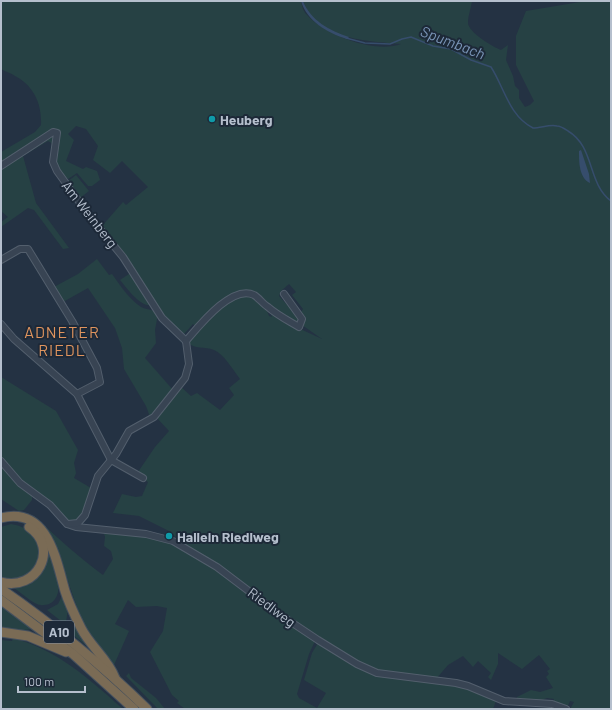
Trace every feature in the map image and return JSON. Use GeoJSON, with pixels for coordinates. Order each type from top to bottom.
{"type":"FeatureCollection","features":[{"type":"Feature","properties":{"kind":"highway"},"geometry":{"type":"LineString","coordinates":[[1,518],[10,516],[24,518],[33,523],[43,532],[54,550],[65,591],[76,618],[88,639],[111,669],[115,678]]}},
{"type":"Feature","properties":{"kind":"highway"},"geometry":{"type":"LineString","coordinates":[[1,524],[11,522],[28,526],[40,539],[43,552],[38,570],[30,578],[17,583],[1,582]]}},
{"type":"Feature","properties":{"kind":"highway","name":"A10"},"geometry":{"type":"LineString","coordinates":[[1,589],[54,628],[115,678],[147,709]]}},
{"type":"Feature","properties":{"kind":"highway","name":"A10"},"geometry":{"type":"LineString","coordinates":[[1,600],[73,654],[134,709]]}},
{"type":"Feature","properties":{"kind":"highway"},"geometry":{"type":"LineString","coordinates":[[1,632],[28,636],[58,650],[73,654]]}},
{"type":"Feature","properties":{"kind":"street","name":"Am Weinberg"},"geometry":{"type":"LineString","coordinates":[[1,166],[53,132],[57,133],[53,162],[57,171],[91,218],[123,257],[162,318],[186,341]]}},
{"type":"Feature","properties":{"kind":"street"},"geometry":{"type":"LineString","coordinates":[[1,260],[20,248],[28,249],[72,321],[97,368],[100,382],[77,394]]}},
{"type":"Feature","properties":{"kind":"street"},"geometry":{"type":"LineString","coordinates":[[1,461],[13,477],[50,505],[67,524],[78,523],[85,515],[98,476],[111,460],[129,431],[154,417],[185,378],[189,364],[186,341],[214,311],[228,300],[242,293],[248,293],[255,296],[267,307],[299,327],[302,319],[284,294]]}},
{"type":"Feature","properties":{"kind":"street"},"geometry":{"type":"LineString","coordinates":[[1,324],[14,339],[77,394],[111,460],[143,478]]}},
{"type":"Feature","properties":{"kind":"street","name":"Riedlweg"},"geometry":{"type":"LineString","coordinates":[[67,524],[76,527],[146,534],[173,540],[217,567],[279,614],[318,640],[373,671],[392,676],[468,686],[504,701],[552,704],[566,709]]}},
{"type":"Feature","properties":{"kind":"green space"},"geometry":{"type":"Polygon","coordinates":[[[1,1],[301,1],[306,13],[315,22],[338,36],[365,44],[390,46],[401,44],[373,42],[344,36],[331,31],[319,24],[310,14],[303,1],[472,1],[468,20],[469,27],[476,35],[487,43],[501,50],[508,45],[506,60],[513,76],[515,86],[519,90],[519,98],[525,107],[534,101],[516,65],[516,36],[526,11],[586,1],[611,1],[611,709],[570,709],[574,702],[570,701],[567,708],[553,703],[554,699],[547,698],[537,702],[516,702],[517,697],[531,690],[540,692],[553,688],[546,677],[549,674],[547,671],[550,669],[539,655],[522,669],[498,653],[498,664],[491,680],[488,677],[491,673],[478,661],[473,667],[463,656],[448,665],[436,679],[387,674],[367,667],[287,618],[240,582],[187,547],[169,531],[139,516],[113,513],[122,494],[136,497],[142,496],[148,482],[143,479],[144,476],[138,472],[155,447],[169,431],[156,417],[180,386],[191,396],[197,393],[220,410],[234,395],[229,388],[240,379],[225,359],[214,350],[196,347],[187,342],[218,309],[237,297],[247,295],[255,297],[261,302],[264,309],[266,308],[269,316],[272,317],[264,302],[255,294],[246,292],[225,301],[196,327],[193,324],[184,334],[164,316],[163,317],[102,226],[123,202],[126,205],[148,187],[122,161],[110,173],[93,160],[98,146],[86,129],[76,126],[68,134],[74,140],[66,161],[83,169],[86,167],[97,171],[100,180],[92,186],[88,186],[77,173],[68,179],[56,167],[56,146],[48,141],[23,156],[36,203],[69,248],[63,249],[34,210],[28,208],[1,227],[1,222],[8,217],[1,211],[1,152],[35,132],[41,125],[41,117],[36,96],[32,90],[22,80],[1,69],[1,1]],[[289,284],[281,291],[279,296],[300,319],[296,327],[322,339],[302,325],[301,312],[303,309],[292,295],[296,292],[289,284]]]}},
{"type":"Feature","properties":{"kind":"green space"},"geometry":{"type":"Polygon","coordinates":[[[76,175],[89,191],[80,198],[67,182],[76,175]]]}},
{"type":"Feature","properties":{"kind":"green space"},"geometry":{"type":"Polygon","coordinates":[[[97,259],[109,275],[112,274],[125,292],[137,304],[158,314],[155,330],[156,343],[145,358],[173,390],[150,417],[146,406],[124,369],[122,348],[115,328],[88,288],[63,302],[54,287],[78,274],[97,259]]]}},
{"type":"Feature","properties":{"kind":"green space"},"geometry":{"type":"Polygon","coordinates":[[[132,272],[151,305],[147,305],[138,300],[120,280],[132,272]]]}},
{"type":"Feature","properties":{"kind":"green space"},"geometry":{"type":"Polygon","coordinates":[[[1,377],[56,411],[78,450],[74,463],[76,473],[74,478],[91,488],[86,509],[78,520],[70,522],[41,500],[15,476],[1,457],[1,377]]]}},
{"type":"Feature","properties":{"kind":"green space"},"geometry":{"type":"Polygon","coordinates":[[[1,463],[32,495],[32,500],[24,510],[19,511],[1,499],[1,463]]]}},
{"type":"Feature","properties":{"kind":"green space"},"geometry":{"type":"Polygon","coordinates":[[[17,513],[28,514],[36,517],[69,548],[103,575],[113,559],[111,551],[104,546],[105,537],[103,530],[162,538],[191,552],[315,641],[309,654],[297,694],[299,698],[317,708],[326,693],[304,680],[312,653],[318,643],[376,675],[463,686],[496,701],[493,709],[185,709],[177,703],[179,701],[172,695],[150,652],[163,631],[167,608],[157,606],[136,607],[128,600],[115,624],[129,631],[114,665],[96,644],[80,616],[61,561],[17,513]]]}},
{"type":"Feature","properties":{"kind":"green space"},"geometry":{"type":"Polygon","coordinates":[[[11,524],[24,528],[33,535],[38,544],[40,554],[39,563],[34,571],[26,577],[14,580],[1,576],[1,527],[11,524]]]}},
{"type":"Feature","properties":{"kind":"green space"},"geometry":{"type":"Polygon","coordinates":[[[45,548],[53,560],[56,568],[59,586],[55,600],[49,604],[38,605],[11,586],[25,583],[45,548]]]}},
{"type":"Feature","properties":{"kind":"green space"},"geometry":{"type":"Polygon","coordinates":[[[63,594],[68,609],[66,622],[61,621],[47,610],[58,604],[63,594]]]}},
{"type":"Feature","properties":{"kind":"green space"},"geometry":{"type":"Polygon","coordinates":[[[1,607],[32,629],[17,631],[1,629],[1,607]]]}},
{"type":"Feature","properties":{"kind":"green space"},"geometry":{"type":"Polygon","coordinates":[[[73,617],[91,649],[69,632],[73,617]]]}},
{"type":"Feature","properties":{"kind":"green space"},"geometry":{"type":"Polygon","coordinates":[[[13,638],[29,643],[59,658],[98,687],[123,709],[1,709],[1,640],[12,641],[13,638]]]}},
{"type":"Feature","properties":{"kind":"green space"},"geometry":{"type":"Polygon","coordinates":[[[129,673],[131,678],[156,698],[165,709],[158,709],[126,676],[129,673]]]}},
{"type":"Feature","properties":{"kind":"water"},"geometry":{"type":"Polygon","coordinates":[[[301,1],[303,1],[310,14],[322,24],[335,32],[349,37],[347,39],[325,30],[308,15],[301,1]]]}},
{"type":"Feature","properties":{"kind":"water"},"geometry":{"type":"Polygon","coordinates":[[[581,150],[589,174],[590,183],[586,181],[580,169],[579,151],[581,150]]]}},
{"type":"Feature","properties":{"kind":"waterway","name":"Spumbach"},"geometry":{"type":"LineString","coordinates":[[346,38],[365,43],[390,44],[411,37],[433,46],[451,49],[471,60],[491,67],[513,109],[525,123],[533,128],[551,125],[560,126],[577,138],[583,146],[598,185],[611,201]]}},
{"type":"Feature","properties":{"kind":"place","name":"Heuberg"},"geometry":{"type":"Point","coordinates":[212,119]}},
{"type":"Feature","properties":{"kind":"place","name":"Hallein Riedlweg"},"geometry":{"type":"Point","coordinates":[169,536]}},
{"type":"Feature","properties":{"kind":"district","name":"ADNETER RIEDL"},"geometry":{"type":"Point","coordinates":[62,340]}}]}
